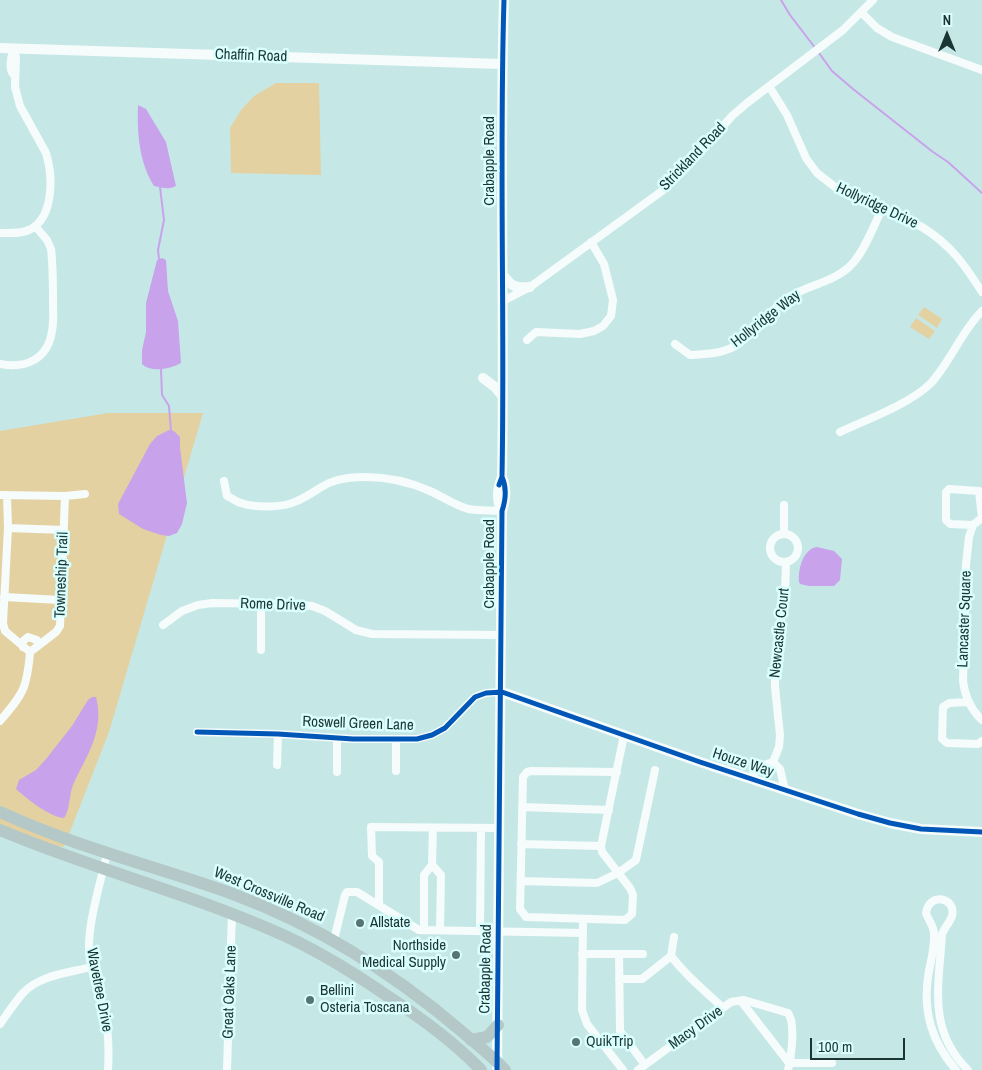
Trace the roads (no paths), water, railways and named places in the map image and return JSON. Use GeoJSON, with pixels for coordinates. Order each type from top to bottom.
{"type":"FeatureCollection","features":[{"type":"Feature","properties":{"kind":"main road","name":"West Crossville Road"},"geometry":{"type":"LineString","coordinates":[[0,812],[38,829],[233,894],[304,924],[334,940],[402,984],[430,1005],[500,1067]]}},
{"type":"Feature","properties":{"kind":"main road","name":"West Crossville Road"},"geometry":{"type":"LineString","coordinates":[[0,830],[39,846],[232,913],[276,932],[348,969],[422,1018],[481,1070]]}},
{"type":"Feature","properties":{"kind":"main road"},"geometry":{"type":"LineString","coordinates":[[471,1040],[487,1037],[498,1025]]}},
{"type":"Feature","properties":{"kind":"street","name":"Crabapple Road"},"geometry":{"type":"LineString","coordinates":[[500,1067],[498,1025],[502,511],[498,502],[498,486],[502,477],[503,397],[502,64],[504,0]]}},
{"type":"Feature","properties":{"kind":"street","name":"Strickland Road"},"geometry":{"type":"LineString","coordinates":[[503,301],[530,287],[662,191],[685,169],[732,116],[843,30],[873,0]]}},
{"type":"Feature","properties":{"kind":"street"},"geometry":{"type":"LineString","coordinates":[[862,13],[876,28],[892,37],[982,70]]}},
{"type":"Feature","properties":{"kind":"street","name":"Chaffin Road"},"geometry":{"type":"LineString","coordinates":[[0,48],[502,64]]}},
{"type":"Feature","properties":{"kind":"street"},"geometry":{"type":"LineString","coordinates":[[0,233],[30,230],[40,223],[47,211],[49,201],[49,162],[40,140],[20,106],[14,87],[14,76],[11,72],[10,59],[14,48]]}},
{"type":"Feature","properties":{"kind":"street"},"geometry":{"type":"LineString","coordinates":[[485,64],[496,72],[502,82]]}},
{"type":"Feature","properties":{"kind":"street","name":"Hollyridge Drive"},"geometry":{"type":"LineString","coordinates":[[769,86],[787,115],[806,158],[817,173],[835,187],[922,227],[945,243],[963,262],[982,292]]}},
{"type":"Feature","properties":{"kind":"street","name":"Hollyridge Way"},"geometry":{"type":"LineString","coordinates":[[675,344],[690,355],[713,353],[734,347],[748,337],[787,298],[829,280],[852,263],[860,253],[882,209]]}},
{"type":"Feature","properties":{"kind":"street"},"geometry":{"type":"LineString","coordinates":[[0,364],[8,366],[22,365],[42,355],[49,345],[53,330],[51,248],[35,226]]}},
{"type":"Feature","properties":{"kind":"street"},"geometry":{"type":"LineString","coordinates":[[527,340],[536,332],[580,334],[594,331],[603,326],[611,316],[613,300],[604,264],[591,242]]}},
{"type":"Feature","properties":{"kind":"street"},"geometry":{"type":"LineString","coordinates":[[503,275],[508,282],[517,288],[530,287]]}},
{"type":"Feature","properties":{"kind":"street"},"geometry":{"type":"LineString","coordinates":[[840,432],[908,400],[924,388],[938,374],[970,325],[982,311]]}},
{"type":"Feature","properties":{"kind":"street"},"geometry":{"type":"LineString","coordinates":[[484,378],[503,397]]}},
{"type":"Feature","properties":{"kind":"street"},"geometry":{"type":"LineString","coordinates":[[224,481],[227,496],[240,503],[257,506],[286,505],[297,501],[331,481],[350,478],[373,478],[395,480],[413,485],[470,509],[502,511]]}},
{"type":"Feature","properties":{"kind":"street"},"geometry":{"type":"LineString","coordinates":[[949,490],[979,492],[982,518],[974,525],[950,524],[946,520],[946,492],[949,490]]}},
{"type":"Feature","properties":{"kind":"street"},"geometry":{"type":"LineString","coordinates":[[0,721],[20,697],[28,676],[30,652],[5,631],[3,623],[8,528],[4,495],[65,496],[85,494]]}},
{"type":"Feature","properties":{"kind":"street","name":"Towneship Trail"},"geometry":{"type":"LineString","coordinates":[[30,652],[56,632],[60,626],[65,496]]}},
{"type":"Feature","properties":{"kind":"street"},"geometry":{"type":"LineString","coordinates":[[784,505],[784,534],[775,537],[769,549],[773,558],[786,563]]}},
{"type":"Feature","properties":{"kind":"street","name":"Lancaster Square"},"geometry":{"type":"LineString","coordinates":[[974,525],[969,538],[966,565],[963,681],[965,697],[982,720]]}},
{"type":"Feature","properties":{"kind":"street"},"geometry":{"type":"LineString","coordinates":[[8,528],[64,530]]}},
{"type":"Feature","properties":{"kind":"street","name":"Newcastle Court"},"geometry":{"type":"LineString","coordinates":[[773,762],[780,735],[775,687],[775,660],[785,593],[786,563],[794,558],[798,550],[798,545],[793,537],[784,534]]}},
{"type":"Feature","properties":{"kind":"street"},"geometry":{"type":"LineString","coordinates":[[4,597],[60,600]]}},
{"type":"Feature","properties":{"kind":"street","name":"Rome Drive"},"geometry":{"type":"LineString","coordinates":[[163,625],[182,611],[198,605],[212,603],[261,604],[312,606],[325,611],[356,630],[372,634],[502,635]]}},
{"type":"Feature","properties":{"kind":"street"},"geometry":{"type":"LineString","coordinates":[[261,604],[261,650]]}},
{"type":"Feature","properties":{"kind":"street"},"geometry":{"type":"LineString","coordinates":[[23,647],[22,642],[28,637],[37,640],[37,646]]}},
{"type":"Feature","properties":{"kind":"street","name":"Houze Way"},"geometry":{"type":"LineString","coordinates":[[502,692],[785,790],[890,823],[921,829],[982,832]]}},
{"type":"Feature","properties":{"kind":"street","name":"Roswell Green Lane"},"geometry":{"type":"LineString","coordinates":[[197,732],[337,738],[417,739],[432,735],[445,728],[454,720],[466,704],[475,697],[486,693],[502,692]]}},
{"type":"Feature","properties":{"kind":"street"},"geometry":{"type":"LineString","coordinates":[[968,702],[945,704],[943,707],[942,739],[947,743],[978,744],[982,741]]}},
{"type":"Feature","properties":{"kind":"street"},"geometry":{"type":"LineString","coordinates":[[277,765],[278,734]]}},
{"type":"Feature","properties":{"kind":"street"},"geometry":{"type":"LineString","coordinates":[[617,772],[527,772],[522,777],[520,909],[526,917],[626,920],[629,918],[633,910],[633,895],[630,888],[602,852],[601,846],[617,772],[624,734]]}},
{"type":"Feature","properties":{"kind":"street"},"geometry":{"type":"LineString","coordinates":[[337,738],[337,772]]}},
{"type":"Feature","properties":{"kind":"street"},"geometry":{"type":"LineString","coordinates":[[396,739],[396,771]]}},
{"type":"Feature","properties":{"kind":"street"},"geometry":{"type":"LineString","coordinates":[[750,778],[761,766],[773,762],[780,769],[785,790]]}},
{"type":"Feature","properties":{"kind":"street"},"geometry":{"type":"LineString","coordinates":[[521,881],[597,883],[618,873],[636,860],[655,770]]}},
{"type":"Feature","properties":{"kind":"street"},"geometry":{"type":"LineString","coordinates":[[522,807],[609,810]]}},
{"type":"Feature","properties":{"kind":"street"},"geometry":{"type":"LineString","coordinates":[[378,905],[379,862],[372,856],[371,827],[500,828]]}},
{"type":"Feature","properties":{"kind":"street"},"geometry":{"type":"LineString","coordinates":[[424,929],[424,875],[432,865],[433,828]]}},
{"type":"Feature","properties":{"kind":"street"},"geometry":{"type":"LineString","coordinates":[[480,931],[481,828]]}},
{"type":"Feature","properties":{"kind":"street"},"geometry":{"type":"LineString","coordinates":[[521,844],[601,846]]}},
{"type":"Feature","properties":{"kind":"street","name":"Wavetree Drive"},"geometry":{"type":"LineString","coordinates":[[107,853],[90,931],[89,950],[91,967],[105,1016],[108,1034],[108,1070]]}},
{"type":"Feature","properties":{"kind":"street"},"geometry":{"type":"LineString","coordinates":[[432,865],[441,875],[440,930]]}},
{"type":"Feature","properties":{"kind":"street"},"geometry":{"type":"LineString","coordinates":[[334,940],[347,892],[357,892],[419,930],[583,933]]}},
{"type":"Feature","properties":{"kind":"street","name":"Great Oaks Lane"},"geometry":{"type":"LineString","coordinates":[[227,1070],[232,913]]}},
{"type":"Feature","properties":{"kind":"street"},"geometry":{"type":"LineString","coordinates":[[583,919],[582,1010],[587,1024],[623,1070]]}},
{"type":"Feature","properties":{"kind":"street"},"geometry":{"type":"LineString","coordinates":[[956,1070],[944,1057],[930,1027],[927,1000],[928,979],[938,933],[937,1000],[939,1020],[944,1035],[957,1060],[968,1070]]}},
{"type":"Feature","properties":{"kind":"street"},"geometry":{"type":"LineString","coordinates":[[674,937],[672,956],[691,980],[707,992],[723,1008]]}},
{"type":"Feature","properties":{"kind":"street"},"geometry":{"type":"LineString","coordinates":[[582,954],[643,954]]}},
{"type":"Feature","properties":{"kind":"street"},"geometry":{"type":"LineString","coordinates":[[619,954],[620,1031],[641,1068]]}},
{"type":"Feature","properties":{"kind":"street"},"geometry":{"type":"LineString","coordinates":[[619,979],[642,979],[672,956]]}},
{"type":"Feature","properties":{"kind":"street"},"geometry":{"type":"LineString","coordinates":[[0,1024],[3,1013],[37,982],[50,976],[91,967]]}},
{"type":"Feature","properties":{"kind":"street"},"geometry":{"type":"LineString","coordinates":[[927,1000],[937,1000]]}},
{"type":"Feature","properties":{"kind":"street"},"geometry":{"type":"LineString","coordinates":[[741,1001],[788,1066],[832,1063]]}},
{"type":"Feature","properties":{"kind":"street","name":"Macy Drive"},"geometry":{"type":"LineString","coordinates":[[641,1068],[731,1002],[741,1001],[788,1013],[792,1018],[788,1066]]}},
{"type":"Feature","properties":{"kind":"waterway"},"geometry":{"type":"LineString","coordinates":[[781,0],[816,49]]}},
{"type":"Feature","properties":{"kind":"waterway"},"geometry":{"type":"LineString","coordinates":[[819,53],[832,71],[948,162],[982,193]]}},
{"type":"Feature","properties":{"kind":"waterway"},"geometry":{"type":"LineString","coordinates":[[159,259],[158,250],[164,220],[160,187]]}},
{"type":"Feature","properties":{"kind":"waterway"},"geometry":{"type":"LineString","coordinates":[[161,369],[162,395],[169,406],[171,431]]}},
{"type":"Feature","properties":{"kind":"place","name":"Allstate"},"geometry":{"type":"Point","coordinates":[360,923]}},
{"type":"Feature","properties":{"kind":"place","name":"Northside Medical Supply"},"geometry":{"type":"Point","coordinates":[456,955]}},
{"type":"Feature","properties":{"kind":"place","name":"Bellini Osteria Toscana"},"geometry":{"type":"Point","coordinates":[310,1000]}},
{"type":"Feature","properties":{"kind":"place","name":"QuikTrip"},"geometry":{"type":"Point","coordinates":[576,1042]}}]}
